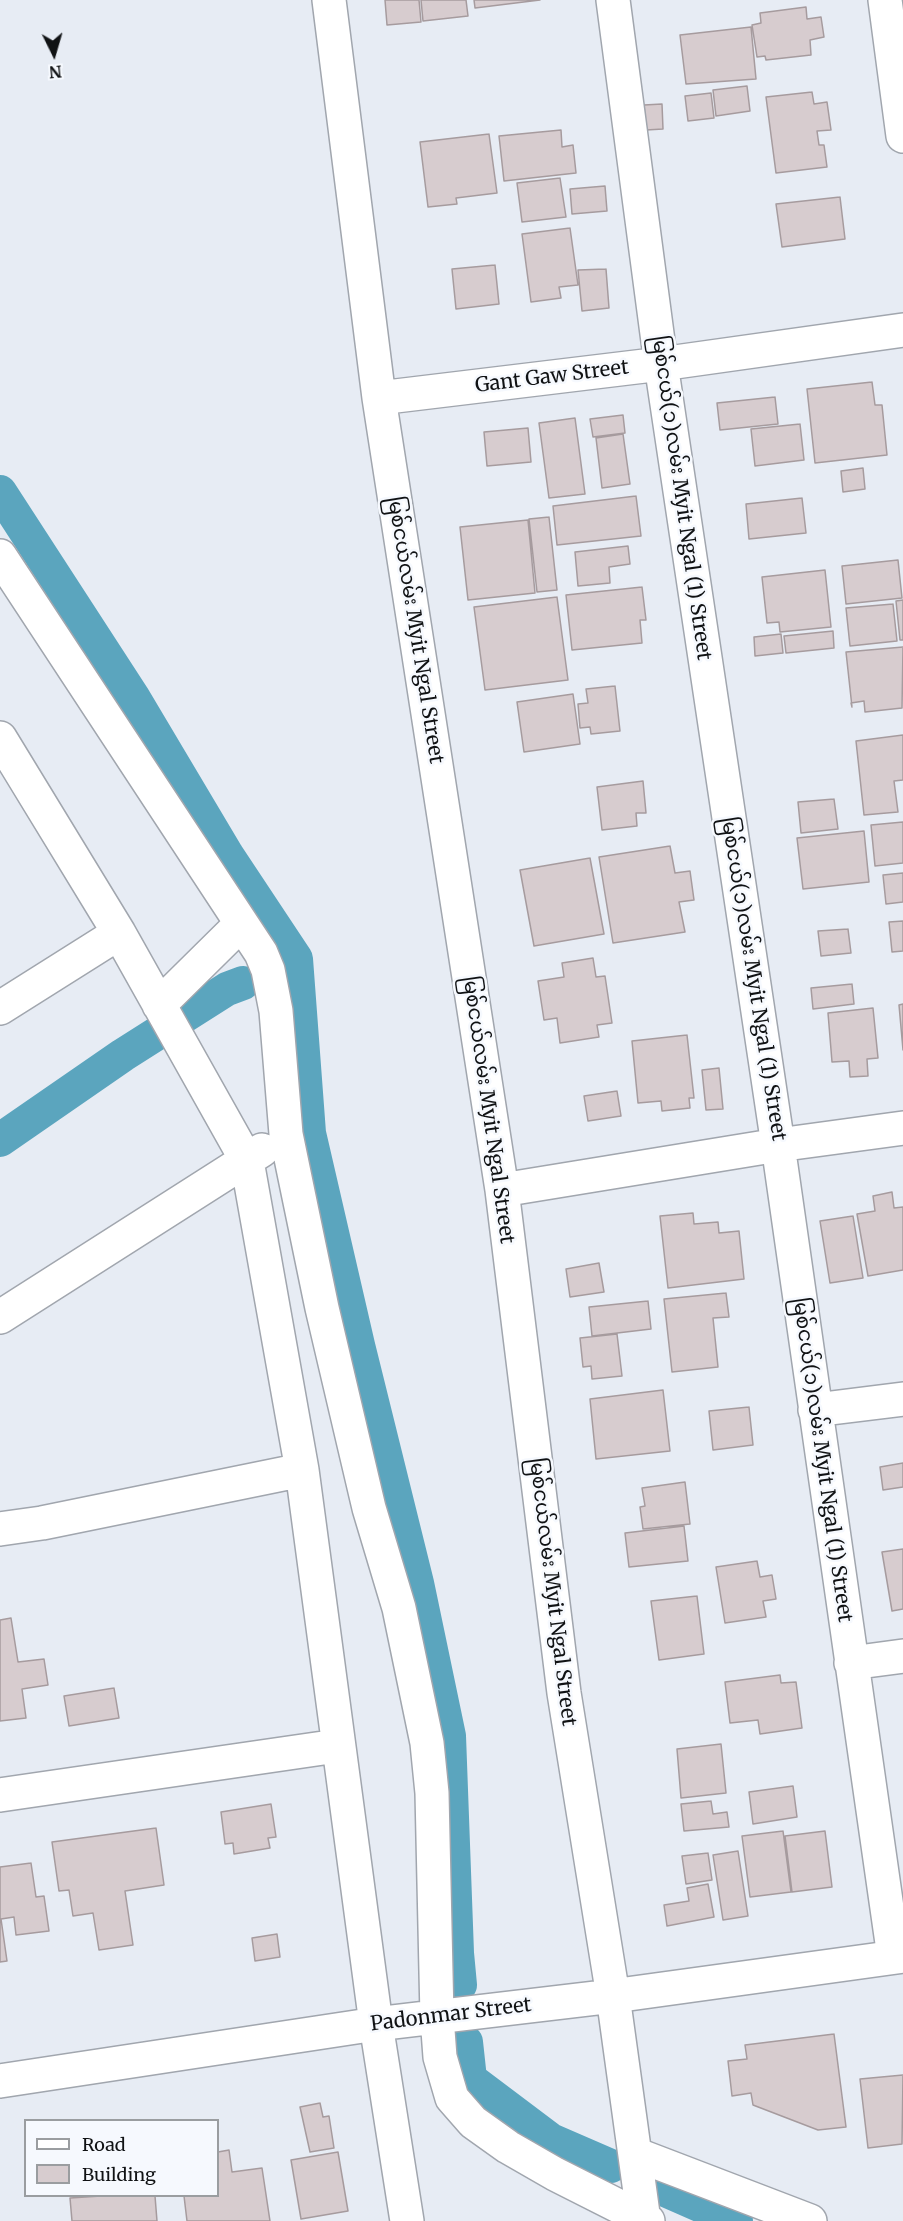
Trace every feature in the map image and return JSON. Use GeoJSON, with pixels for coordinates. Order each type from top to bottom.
{"type":"FeatureCollection","features":[{"type":"Feature","properties":{"kind":"street","name":"မြစ်ငယ်လမ်း Myit Ngal Street"},"geometry":{"type":"LineString","coordinates":[[329,0],[379,398],[501,1190],[564,1693],[613,1996],[645,2220]]}},
{"type":"Feature","properties":{"kind":"street","name":"မြစ်ငယ်(၁)လမ်း Myit Ngal (1) Street"},"geometry":{"type":"LineString","coordinates":[[613,0],[661,364],[778,1145],[851,1663],[899,1957]]}},
{"type":"Feature","properties":{"kind":"street"},"geometry":{"type":"LineString","coordinates":[[885,0],[903,136]]}},
{"type":"Feature","properties":{"kind":"street","name":"Gant Gaw Street"},"geometry":{"type":"LineString","coordinates":[[379,398],[661,364],[903,330]]}},
{"type":"Feature","properties":{"kind":"street"},"geometry":{"type":"LineString","coordinates":[[0,556],[261,953],[270,978],[276,1011],[286,1134],[327,1330],[369,1508],[399,1608],[427,1743],[432,1792],[437,2017],[440,2057],[452,2098],[473,2122],[508,2147],[645,2220]]}},
{"type":"Feature","properties":{"kind":"street"},"geometry":{"type":"LineString","coordinates":[[0,738],[119,933],[247,1161],[302,1470],[337,1746],[376,2024],[407,2221]]}},
{"type":"Feature","properties":{"kind":"street"},"geometry":{"type":"LineString","coordinates":[[162,1010],[241,924]]}},
{"type":"Feature","properties":{"kind":"street"},"geometry":{"type":"LineString","coordinates":[[0,1008],[119,933]]}},
{"type":"Feature","properties":{"kind":"street"},"geometry":{"type":"LineString","coordinates":[[501,1190],[778,1145],[903,1128]]}},
{"type":"Feature","properties":{"kind":"street"},"geometry":{"type":"LineString","coordinates":[[0,1317],[286,1134]]}},
{"type":"Feature","properties":{"kind":"street"},"geometry":{"type":"LineString","coordinates":[[815,1410],[903,1399]]}},
{"type":"Feature","properties":{"kind":"street"},"geometry":{"type":"LineString","coordinates":[[0,1529],[42,1523],[302,1470]]}},
{"type":"Feature","properties":{"kind":"street"},"geometry":{"type":"LineString","coordinates":[[851,1663],[903,1656]]}},
{"type":"Feature","properties":{"kind":"street"},"geometry":{"type":"LineString","coordinates":[[0,1795],[337,1746]]}},
{"type":"Feature","properties":{"kind":"street","name":"Padonmar Street"},"geometry":{"type":"LineString","coordinates":[[0,2081],[376,2024],[613,1996],[899,1957]]}},
{"type":"Feature","properties":{"kind":"street"},"geometry":{"type":"LineString","coordinates":[[635,2154],[810,2221]]}},
{"type":"Feature","properties":{"kind":"building"},"geometry":{"type":"Polygon","coordinates":[[[385,0],[419,0],[421,22],[387,25],[385,0]]]}},
{"type":"Feature","properties":{"kind":"building"},"geometry":{"type":"Polygon","coordinates":[[[421,0],[466,0],[468,16],[423,21],[421,0]]]}},
{"type":"Feature","properties":{"kind":"building"},"geometry":{"type":"Polygon","coordinates":[[[474,0],[540,0],[475,8],[474,0]]]}},
{"type":"Feature","properties":{"kind":"building"},"geometry":{"type":"Polygon","coordinates":[[[806,7],[807,19],[821,17],[824,37],[810,40],[811,55],[766,60],[765,56],[757,57],[752,25],[761,23],[760,13],[806,7]]]}},
{"type":"Feature","properties":{"kind":"building"},"geometry":{"type":"Polygon","coordinates":[[[751,27],[756,79],[686,84],[680,35],[751,27]]]}},
{"type":"Feature","properties":{"kind":"building"},"geometry":{"type":"Polygon","coordinates":[[[747,86],[750,111],[716,116],[713,90],[747,86]]]}},
{"type":"Feature","properties":{"kind":"building"},"geometry":{"type":"Polygon","coordinates":[[[812,92],[814,104],[827,102],[831,130],[817,131],[819,145],[824,145],[827,167],[776,173],[766,97],[812,92]]]}},
{"type":"Feature","properties":{"kind":"building"},"geometry":{"type":"Polygon","coordinates":[[[711,93],[714,118],[688,121],[685,96],[711,93]]]}},
{"type":"Feature","properties":{"kind":"building"},"geometry":{"type":"Polygon","coordinates":[[[662,104],[663,129],[646,130],[644,105],[662,104]]]}},
{"type":"Feature","properties":{"kind":"building"},"geometry":{"type":"Polygon","coordinates":[[[561,130],[562,147],[573,145],[576,173],[504,181],[499,136],[561,130]]]}},
{"type":"Feature","properties":{"kind":"building"},"geometry":{"type":"Polygon","coordinates":[[[489,134],[497,193],[456,198],[457,204],[428,207],[420,142],[489,134]]]}},
{"type":"Feature","properties":{"kind":"building"},"geometry":{"type":"Polygon","coordinates":[[[560,178],[566,217],[522,222],[517,183],[560,178]]]}},
{"type":"Feature","properties":{"kind":"building"},"geometry":{"type":"Polygon","coordinates":[[[605,186],[607,211],[572,214],[570,189],[605,186]]]}},
{"type":"Feature","properties":{"kind":"building"},"geometry":{"type":"Polygon","coordinates":[[[840,197],[845,239],[782,247],[776,204],[840,197]]]}},
{"type":"Feature","properties":{"kind":"building"},"geometry":{"type":"Polygon","coordinates":[[[570,228],[578,285],[559,287],[561,298],[531,302],[522,234],[570,228]]]}},
{"type":"Feature","properties":{"kind":"building"},"geometry":{"type":"Polygon","coordinates":[[[495,265],[499,304],[456,309],[452,269],[495,265]]]}},
{"type":"Feature","properties":{"kind":"building"},"geometry":{"type":"Polygon","coordinates":[[[606,269],[609,308],[582,311],[578,270],[606,269]]]}},
{"type":"Feature","properties":{"kind":"building"},"geometry":{"type":"Polygon","coordinates":[[[872,382],[875,405],[882,405],[887,455],[815,463],[807,389],[872,382]]]}},
{"type":"Feature","properties":{"kind":"building"},"geometry":{"type":"Polygon","coordinates":[[[775,397],[778,424],[720,430],[717,403],[775,397]]]}},
{"type":"Feature","properties":{"kind":"building"},"geometry":{"type":"Polygon","coordinates":[[[623,415],[625,433],[593,437],[590,419],[623,415]]]}},
{"type":"Feature","properties":{"kind":"building"},"geometry":{"type":"Polygon","coordinates":[[[575,418],[585,494],[549,498],[539,423],[575,418]]]}},
{"type":"Feature","properties":{"kind":"building"},"geometry":{"type":"Polygon","coordinates":[[[800,424],[804,460],[755,466],[751,429],[800,424]]]}},
{"type":"Feature","properties":{"kind":"building"},"geometry":{"type":"Polygon","coordinates":[[[528,428],[531,462],[487,466],[484,432],[528,428]]]}},
{"type":"Feature","properties":{"kind":"building"},"geometry":{"type":"Polygon","coordinates":[[[623,434],[630,484],[602,488],[596,438],[623,434]]]}},
{"type":"Feature","properties":{"kind":"building"},"geometry":{"type":"Polygon","coordinates":[[[863,468],[865,489],[843,492],[841,471],[863,468]]]}},
{"type":"Feature","properties":{"kind":"building"},"geometry":{"type":"Polygon","coordinates":[[[636,496],[641,536],[557,545],[553,506],[636,496]]]}},
{"type":"Feature","properties":{"kind":"building"},"geometry":{"type":"Polygon","coordinates":[[[802,498],[806,533],[749,539],[746,504],[802,498]]]}},
{"type":"Feature","properties":{"kind":"building"},"geometry":{"type":"Polygon","coordinates":[[[549,517],[557,590],[537,592],[529,519],[549,517]]]}},
{"type":"Feature","properties":{"kind":"building"},"geometry":{"type":"Polygon","coordinates":[[[528,520],[535,593],[468,600],[460,527],[528,520]]]}},
{"type":"Feature","properties":{"kind":"building"},"geometry":{"type":"Polygon","coordinates":[[[628,546],[630,564],[609,567],[610,583],[578,586],[575,552],[628,546]]]}},
{"type":"Feature","properties":{"kind":"building"},"geometry":{"type":"Polygon","coordinates":[[[898,560],[902,598],[846,604],[842,566],[898,560]]]}},
{"type":"Feature","properties":{"kind":"building"},"geometry":{"type":"Polygon","coordinates":[[[825,570],[831,627],[780,632],[779,622],[767,623],[762,577],[825,570]]]}},
{"type":"Feature","properties":{"kind":"building"},"geometry":{"type":"Polygon","coordinates":[[[642,587],[646,620],[640,620],[642,643],[572,650],[566,595],[642,587]]]}},
{"type":"Feature","properties":{"kind":"building"},"geometry":{"type":"Polygon","coordinates":[[[557,597],[568,680],[485,690],[474,607],[557,597]]]}},
{"type":"Feature","properties":{"kind":"building"},"geometry":{"type":"Polygon","coordinates":[[[903,600],[903,640],[900,640],[896,601],[903,600]]]}},
{"type":"Feature","properties":{"kind":"building"},"geometry":{"type":"Polygon","coordinates":[[[893,604],[897,641],[850,646],[846,608],[893,604]]]}},
{"type":"Feature","properties":{"kind":"building"},"geometry":{"type":"Polygon","coordinates":[[[833,631],[834,648],[786,653],[784,636],[833,631]]]}},
{"type":"Feature","properties":{"kind":"building"},"geometry":{"type":"Polygon","coordinates":[[[781,634],[783,653],[755,656],[754,637],[781,634]]]}},
{"type":"Feature","properties":{"kind":"building"},"geometry":{"type":"Polygon","coordinates":[[[903,647],[902,708],[865,712],[864,701],[852,703],[846,652],[903,647]]]}},
{"type":"Feature","properties":{"kind":"building"},"geometry":{"type":"Polygon","coordinates":[[[615,686],[620,731],[591,734],[590,727],[580,728],[578,704],[588,703],[586,689],[615,686]]]}},
{"type":"Feature","properties":{"kind":"building"},"geometry":{"type":"Polygon","coordinates":[[[573,694],[580,744],[524,752],[517,702],[573,694]]]}},
{"type":"Feature","properties":{"kind":"building"},"geometry":{"type":"Polygon","coordinates":[[[903,735],[903,780],[894,781],[898,812],[864,815],[856,741],[903,735]]]}},
{"type":"Feature","properties":{"kind":"building"},"geometry":{"type":"Polygon","coordinates":[[[643,781],[646,813],[636,813],[637,826],[602,830],[597,787],[643,781]]]}},
{"type":"Feature","properties":{"kind":"building"},"geometry":{"type":"Polygon","coordinates":[[[834,799],[838,829],[801,833],[798,802],[834,799]]]}},
{"type":"Feature","properties":{"kind":"building"},"geometry":{"type":"Polygon","coordinates":[[[903,822],[903,863],[875,866],[871,825],[903,822]]]}},
{"type":"Feature","properties":{"kind":"building"},"geometry":{"type":"Polygon","coordinates":[[[864,831],[869,882],[803,889],[797,838],[864,831]]]}},
{"type":"Feature","properties":{"kind":"building"},"geometry":{"type":"Polygon","coordinates":[[[670,846],[675,873],[690,871],[694,900],[679,902],[685,932],[613,943],[599,857],[670,846]]]}},
{"type":"Feature","properties":{"kind":"building"},"geometry":{"type":"Polygon","coordinates":[[[590,858],[604,934],[534,946],[520,870],[590,858]]]}},
{"type":"Feature","properties":{"kind":"building"},"geometry":{"type":"Polygon","coordinates":[[[903,873],[903,902],[886,904],[883,875],[903,873]]]}},
{"type":"Feature","properties":{"kind":"building"},"geometry":{"type":"Polygon","coordinates":[[[903,921],[903,951],[892,952],[889,922],[903,921]]]}},
{"type":"Feature","properties":{"kind":"building"},"geometry":{"type":"Polygon","coordinates":[[[848,929],[851,953],[821,956],[818,931],[848,929]]]}},
{"type":"Feature","properties":{"kind":"building"},"geometry":{"type":"Polygon","coordinates":[[[593,958],[596,977],[605,976],[612,1023],[597,1025],[599,1037],[560,1043],[557,1018],[544,1020],[538,981],[564,977],[562,963],[593,958]]]}},
{"type":"Feature","properties":{"kind":"building"},"geometry":{"type":"Polygon","coordinates":[[[852,984],[854,1004],[813,1009],[811,988],[852,984]]]}},
{"type":"Feature","properties":{"kind":"building"},"geometry":{"type":"Polygon","coordinates":[[[903,1004],[903,1050],[899,1005],[903,1004]]]}},
{"type":"Feature","properties":{"kind":"building"},"geometry":{"type":"Polygon","coordinates":[[[873,1008],[878,1058],[867,1059],[868,1076],[850,1077],[849,1061],[832,1062],[828,1013],[873,1008]]]}},
{"type":"Feature","properties":{"kind":"building"},"geometry":{"type":"Polygon","coordinates":[[[687,1035],[694,1098],[689,1098],[690,1108],[662,1111],[661,1101],[638,1103],[632,1041],[687,1035]]]}},
{"type":"Feature","properties":{"kind":"building"},"geometry":{"type":"Polygon","coordinates":[[[719,1068],[723,1109],[706,1110],[702,1070],[719,1068]]]}},
{"type":"Feature","properties":{"kind":"building"},"geometry":{"type":"Polygon","coordinates":[[[617,1091],[621,1116],[588,1121],[584,1096],[617,1091]]]}},
{"type":"Feature","properties":{"kind":"building"},"geometry":{"type":"Polygon","coordinates":[[[892,1192],[894,1208],[903,1207],[903,1270],[868,1276],[857,1214],[875,1211],[873,1196],[892,1192]]]}},
{"type":"Feature","properties":{"kind":"building"},"geometry":{"type":"Polygon","coordinates":[[[693,1213],[694,1224],[718,1222],[719,1233],[739,1231],[744,1279],[668,1288],[660,1216],[693,1213]]]}},
{"type":"Feature","properties":{"kind":"building"},"geometry":{"type":"Polygon","coordinates":[[[853,1216],[863,1278],[830,1283],[820,1221],[853,1216]]]}},
{"type":"Feature","properties":{"kind":"building"},"geometry":{"type":"Polygon","coordinates":[[[599,1263],[604,1292],[570,1297],[566,1269],[599,1263]]]}},
{"type":"Feature","properties":{"kind":"building"},"geometry":{"type":"Polygon","coordinates":[[[726,1293],[729,1317],[713,1318],[718,1367],[672,1372],[664,1299],[726,1293]]]}},
{"type":"Feature","properties":{"kind":"building"},"geometry":{"type":"Polygon","coordinates":[[[648,1301],[651,1329],[592,1336],[589,1307],[648,1301]]]}},
{"type":"Feature","properties":{"kind":"building"},"geometry":{"type":"Polygon","coordinates":[[[617,1334],[622,1376],[592,1379],[591,1366],[583,1367],[580,1338],[617,1334]]]}},
{"type":"Feature","properties":{"kind":"building"},"geometry":{"type":"Polygon","coordinates":[[[663,1390],[670,1451],[596,1459],[590,1399],[663,1390]]]}},
{"type":"Feature","properties":{"kind":"building"},"geometry":{"type":"Polygon","coordinates":[[[749,1407],[753,1445],[713,1450],[709,1411],[749,1407]]]}},
{"type":"Feature","properties":{"kind":"building"},"geometry":{"type":"Polygon","coordinates":[[[903,1463],[903,1487],[883,1490],[880,1467],[903,1463]]]}},
{"type":"Feature","properties":{"kind":"building"},"geometry":{"type":"Polygon","coordinates":[[[685,1482],[690,1524],[643,1529],[640,1507],[645,1506],[642,1488],[685,1482]]]}},
{"type":"Feature","properties":{"kind":"building"},"geometry":{"type":"Polygon","coordinates":[[[684,1526],[688,1561],[629,1567],[625,1533],[684,1526]]]}},
{"type":"Feature","properties":{"kind":"building"},"geometry":{"type":"Polygon","coordinates":[[[903,1549],[903,1609],[892,1611],[882,1552],[903,1549]]]}},
{"type":"Feature","properties":{"kind":"building"},"geometry":{"type":"Polygon","coordinates":[[[757,1561],[760,1577],[772,1575],[776,1599],[763,1601],[766,1617],[725,1623],[716,1567],[757,1561]]]}},
{"type":"Feature","properties":{"kind":"building"},"geometry":{"type":"Polygon","coordinates":[[[697,1596],[704,1654],[659,1660],[651,1601],[697,1596]]]}},
{"type":"Feature","properties":{"kind":"building"},"geometry":{"type":"Polygon","coordinates":[[[11,1618],[18,1662],[44,1659],[48,1685],[22,1689],[26,1718],[0,1721],[0,1620],[11,1618]]]}},
{"type":"Feature","properties":{"kind":"building"},"geometry":{"type":"Polygon","coordinates":[[[780,1675],[781,1683],[796,1682],[802,1728],[760,1734],[758,1720],[730,1723],[725,1682],[780,1675]]]}},
{"type":"Feature","properties":{"kind":"building"},"geometry":{"type":"Polygon","coordinates":[[[114,1688],[119,1718],[69,1726],[64,1696],[114,1688]]]}},
{"type":"Feature","properties":{"kind":"building"},"geometry":{"type":"Polygon","coordinates":[[[721,1744],[726,1793],[681,1798],[677,1749],[721,1744]]]}},
{"type":"Feature","properties":{"kind":"building"},"geometry":{"type":"Polygon","coordinates":[[[793,1786],[797,1817],[753,1824],[749,1792],[793,1786]]]}},
{"type":"Feature","properties":{"kind":"building"},"geometry":{"type":"Polygon","coordinates":[[[711,1801],[713,1814],[727,1812],[729,1827],[684,1831],[681,1804],[711,1801]]]}},
{"type":"Feature","properties":{"kind":"building"},"geometry":{"type":"Polygon","coordinates":[[[271,1804],[276,1837],[268,1838],[270,1848],[234,1854],[233,1843],[225,1844],[221,1812],[271,1804]]]}},
{"type":"Feature","properties":{"kind":"building"},"geometry":{"type":"Polygon","coordinates":[[[156,1828],[164,1885],[125,1891],[133,1945],[99,1950],[93,1913],[73,1916],[69,1890],[59,1891],[52,1842],[156,1828]]]}},
{"type":"Feature","properties":{"kind":"building"},"geometry":{"type":"Polygon","coordinates":[[[783,1831],[791,1892],[750,1897],[742,1836],[783,1831]]]}},
{"type":"Feature","properties":{"kind":"building"},"geometry":{"type":"Polygon","coordinates":[[[825,1831],[832,1887],[792,1892],[785,1836],[825,1831]]]}},
{"type":"Feature","properties":{"kind":"building"},"geometry":{"type":"Polygon","coordinates":[[[738,1851],[748,1916],[723,1920],[713,1855],[738,1851]]]}},
{"type":"Feature","properties":{"kind":"building"},"geometry":{"type":"Polygon","coordinates":[[[708,1853],[712,1880],[686,1884],[682,1856],[708,1853]]]}},
{"type":"Feature","properties":{"kind":"building"},"geometry":{"type":"Polygon","coordinates":[[[31,1863],[36,1897],[44,1896],[49,1931],[16,1935],[14,1917],[1,1919],[7,1961],[0,1962],[0,1867],[31,1863]]]}},
{"type":"Feature","properties":{"kind":"building"},"geometry":{"type":"Polygon","coordinates":[[[708,1884],[714,1917],[667,1926],[664,1905],[689,1901],[687,1888],[708,1884]]]}},
{"type":"Feature","properties":{"kind":"building"},"geometry":{"type":"Polygon","coordinates":[[[277,1934],[280,1957],[255,1961],[252,1938],[277,1934]]]}},
{"type":"Feature","properties":{"kind":"building"},"geometry":{"type":"Polygon","coordinates":[[[834,2034],[846,2127],[818,2130],[753,2105],[751,2093],[732,2096],[728,2061],[747,2059],[745,2045],[834,2034]]]}},
{"type":"Feature","properties":{"kind":"building"},"geometry":{"type":"Polygon","coordinates":[[[903,2075],[902,2144],[868,2148],[860,2079],[903,2075]]]}},
{"type":"Feature","properties":{"kind":"building"},"geometry":{"type":"Polygon","coordinates":[[[320,2103],[323,2117],[329,2116],[334,2148],[310,2152],[300,2107],[320,2103]]]}},
{"type":"Feature","properties":{"kind":"building"},"geometry":{"type":"Polygon","coordinates":[[[229,2150],[232,2172],[262,2168],[270,2221],[187,2221],[184,2197],[219,2197],[219,2152],[229,2150]]]}},
{"type":"Feature","properties":{"kind":"building"},"geometry":{"type":"Polygon","coordinates":[[[338,2152],[348,2211],[301,2219],[291,2160],[338,2152]]]}},
{"type":"Feature","properties":{"kind":"building"},"geometry":{"type":"Polygon","coordinates":[[[155,2197],[157,2221],[72,2221],[70,2198],[155,2197]]]}},
{"type":"Feature","properties":{"kind":"waterway"},"geometry":{"type":"LineString","coordinates":[[0,492],[133,697],[227,855],[296,959],[309,1133],[358,1345],[417,1583],[449,1736],[460,1985]]}},
{"type":"Feature","properties":{"kind":"waterway"},"geometry":{"type":"LineString","coordinates":[[0,1140],[123,1055],[227,989],[243,983]]}},
{"type":"Feature","properties":{"kind":"waterway"},"geometry":{"type":"LineString","coordinates":[[466,2042],[470,2079],[551,2140],[611,2166]]}},
{"type":"Feature","properties":{"kind":"waterway"},"geometry":{"type":"LineString","coordinates":[[665,2190],[736,2221]]}}]}
